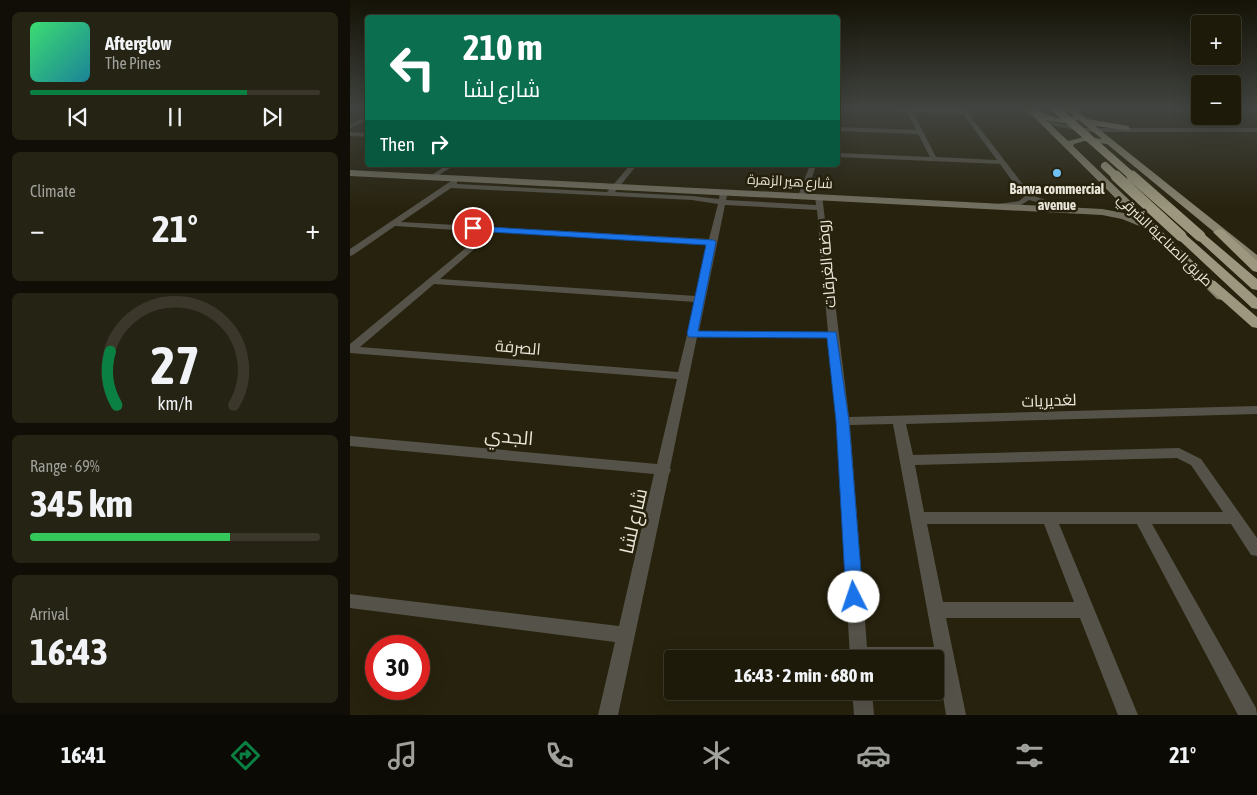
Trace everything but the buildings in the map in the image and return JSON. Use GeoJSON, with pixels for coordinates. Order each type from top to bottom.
{"type":"FeatureCollection","features":[{"type":"Feature","properties":{"kind":"highway","name":"طريق الصناعية الشرقي"},"geometry":{"type":"LineString","coordinates":[[1073,142],[1257,305]]}},
{"type":"Feature","properties":{"kind":"highway","name":"طريق الصناعية الشرقي"},"geometry":{"type":"LineString","coordinates":[[1094,142],[1257,286]]}},
{"type":"Feature","properties":{"kind":"highway"},"geometry":{"type":"LineString","coordinates":[[1219,232],[1257,268]]}},
{"type":"Feature","properties":{"kind":"highway"},"geometry":{"type":"LineString","coordinates":[[1211,284],[1257,324]]}},
{"type":"Feature","properties":{"kind":"main road"},"geometry":{"type":"LineString","coordinates":[[1103,142],[1116,148]]}},
{"type":"Feature","properties":{"kind":"main road"},"geometry":{"type":"LineString","coordinates":[[1110,142],[1257,261]]}},
{"type":"Feature","properties":{"kind":"main road","name":"طريق الصناعية الشرقي"},"geometry":{"type":"LineString","coordinates":[[1066,143],[1257,330]]}},
{"type":"Feature","properties":{"kind":"street"},"geometry":{"type":"LineString","coordinates":[[925,142],[934,159]]}},
{"type":"Feature","properties":{"kind":"street"},"geometry":{"type":"LineString","coordinates":[[987,142],[1028,197],[1044,203],[1076,210]]}},
{"type":"Feature","properties":{"kind":"street"},"geometry":{"type":"LineString","coordinates":[[840,155],[1001,162]]}},
{"type":"Feature","properties":{"kind":"street"},"geometry":{"type":"LineString","coordinates":[[432,177],[449,167]]}},
{"type":"Feature","properties":{"kind":"street"},"geometry":{"type":"LineString","coordinates":[[450,186],[611,191],[632,167]]}},
{"type":"Feature","properties":{"kind":"street"},"geometry":{"type":"LineString","coordinates":[[802,196],[812,167]]}},
{"type":"Feature","properties":{"kind":"street","name":"شارع هير الزهرة"},"geometry":{"type":"LineString","coordinates":[[350,173],[723,197],[802,196],[820,202],[1076,210],[1120,215],[1154,229]]}},
{"type":"Feature","properties":{"kind":"street"},"geometry":{"type":"LineString","coordinates":[[350,253],[460,179]]}},
{"type":"Feature","properties":{"kind":"street","name":"شارع هير الزهرة"},"geometry":{"type":"LineString","coordinates":[[1076,210],[1115,206],[1120,195]]}},
{"type":"Feature","properties":{"kind":"street"},"geometry":{"type":"LineString","coordinates":[[723,197],[820,202]]}},
{"type":"Feature","properties":{"kind":"street","name":"شارع لشا"},"geometry":{"type":"LineString","coordinates":[[608,715],[664,470],[711,242],[723,197]]}},
{"type":"Feature","properties":{"kind":"street"},"geometry":{"type":"LineString","coordinates":[[992,207],[1021,203],[1028,197]]}},
{"type":"Feature","properties":{"kind":"street","name":"روضة الغرقات"},"geometry":{"type":"LineString","coordinates":[[820,202],[832,335],[843,421],[859,650]]}},
{"type":"Feature","properties":{"kind":"street"},"geometry":{"type":"LineString","coordinates":[[394,224],[711,242]]}},
{"type":"Feature","properties":{"kind":"street"},"geometry":{"type":"LineString","coordinates":[[350,350],[493,230]]}},
{"type":"Feature","properties":{"kind":"street"},"geometry":{"type":"LineString","coordinates":[[432,281],[699,299]]}},
{"type":"Feature","properties":{"kind":"street"},"geometry":{"type":"LineString","coordinates":[[692,334],[832,335]]}},
{"type":"Feature","properties":{"kind":"street","name":"الصرفة"},"geometry":{"type":"LineString","coordinates":[[350,350],[683,376]]}},
{"type":"Feature","properties":{"kind":"street","name":"لغديريات"},"geometry":{"type":"LineString","coordinates":[[843,421],[1257,410]]}},
{"type":"Feature","properties":{"kind":"street"},"geometry":{"type":"LineString","coordinates":[[899,420],[943,650]]}},
{"type":"Feature","properties":{"kind":"street","name":"الجدي"},"geometry":{"type":"LineString","coordinates":[[350,440],[664,470]]}},
{"type":"Feature","properties":{"kind":"street"},"geometry":{"type":"LineString","coordinates":[[907,460],[1179,453],[1196,462],[1257,550]]}},
{"type":"Feature","properties":{"kind":"street"},"geometry":{"type":"LineString","coordinates":[[919,518],[1235,518]]}},
{"type":"Feature","properties":{"kind":"street"},"geometry":{"type":"LineString","coordinates":[[1049,518],[1128,715]]}},
{"type":"Feature","properties":{"kind":"street"},"geometry":{"type":"LineString","coordinates":[[1141,518],[1249,715]]}},
{"type":"Feature","properties":{"kind":"street"},"geometry":{"type":"LineString","coordinates":[[350,601],[626,635]]}},
{"type":"Feature","properties":{"kind":"street"},"geometry":{"type":"LineString","coordinates":[[936,610],[1087,610]]}},
{"type":"Feature","properties":{"kind":"street"},"geometry":{"type":"LineString","coordinates":[[944,686],[956,715]]}},
{"type":"Feature","properties":{"kind":"street"},"geometry":{"type":"LineString","coordinates":[[863,700],[864,715]]}},
{"type":"Feature","properties":{"kind":"place","name":"Barwa commercial avenue"},"geometry":{"type":"Point","coordinates":[1057,173]}},
{"type":"Feature","properties":{"kind":"route"},"geometry":{"type":"LineString","coordinates":[[473,228],[711,242],[692,334],[832,335],[843,421],[854,597]]}}]}
